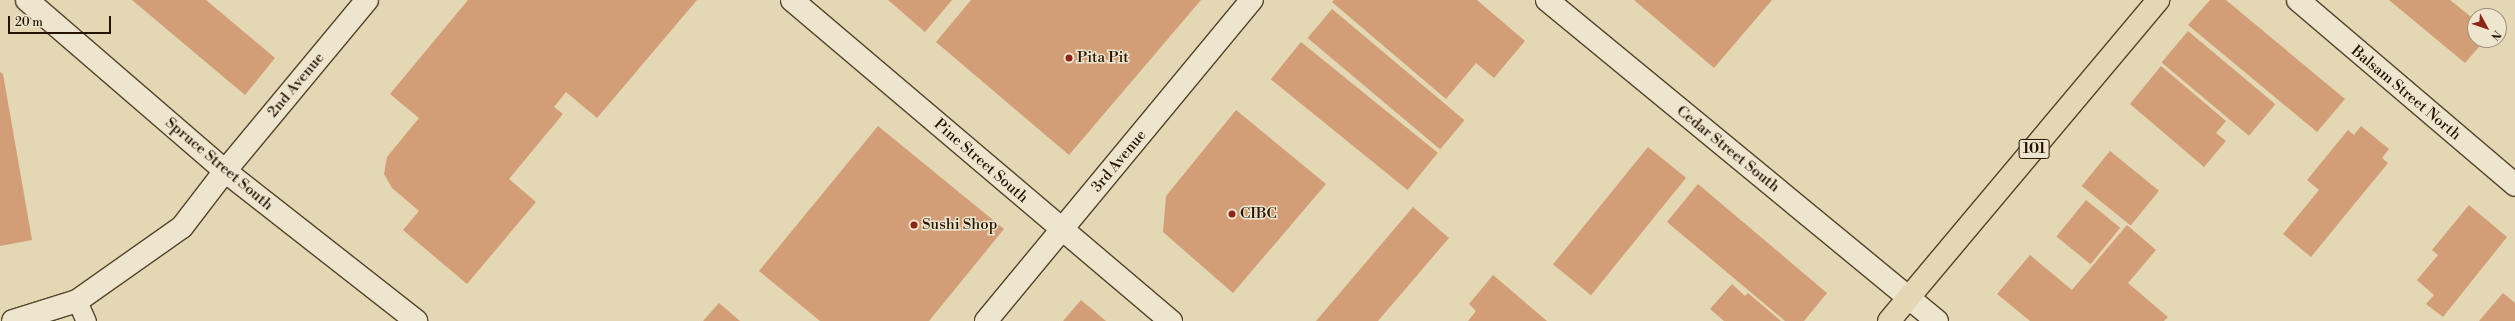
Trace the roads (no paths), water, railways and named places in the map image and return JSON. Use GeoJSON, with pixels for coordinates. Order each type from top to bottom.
{"type":"FeatureCollection","features":[{"type":"Feature","properties":{"kind":"main road","name":"101"},"geometry":{"type":"LineString","coordinates":[[1889,321],[2158,0]]}},
{"type":"Feature","properties":{"kind":"street","name":"Spruce Street South"},"geometry":{"type":"LineString","coordinates":[[27,0],[225,171],[416,321]]}},
{"type":"Feature","properties":{"kind":"street","name":"2nd Avenue"},"geometry":{"type":"LineString","coordinates":[[77,301],[182,227],[225,171],[367,0]]}},
{"type":"Feature","properties":{"kind":"street","name":"Pine Street South"},"geometry":{"type":"LineString","coordinates":[[792,0],[1171,321]]}},
{"type":"Feature","properties":{"kind":"street","name":"3rd Avenue"},"geometry":{"type":"LineString","coordinates":[[986,321],[1252,0]]}},
{"type":"Feature","properties":{"kind":"street","name":"Cedar Street South"},"geometry":{"type":"LineString","coordinates":[[1547,0],[1937,321]]}},
{"type":"Feature","properties":{"kind":"street","name":"Balsam Street North"},"geometry":{"type":"LineString","coordinates":[[2298,0],[2515,186]]}},
{"type":"Feature","properties":{"kind":"street"},"geometry":{"type":"LineString","coordinates":[[13,321],[77,301]]}},
{"type":"Feature","properties":{"kind":"lane"},"geometry":{"type":"LineString","coordinates":[[77,301],[86,321]]}},
{"type":"Feature","properties":{"kind":"place","name":"Pita Pit"},"geometry":{"type":"Point","coordinates":[1069,58]}},
{"type":"Feature","properties":{"kind":"place","name":"CIBC"},"geometry":{"type":"Point","coordinates":[1232,214]}},
{"type":"Feature","properties":{"kind":"place","name":"Sushi Shop"},"geometry":{"type":"Point","coordinates":[914,225]}}]}
